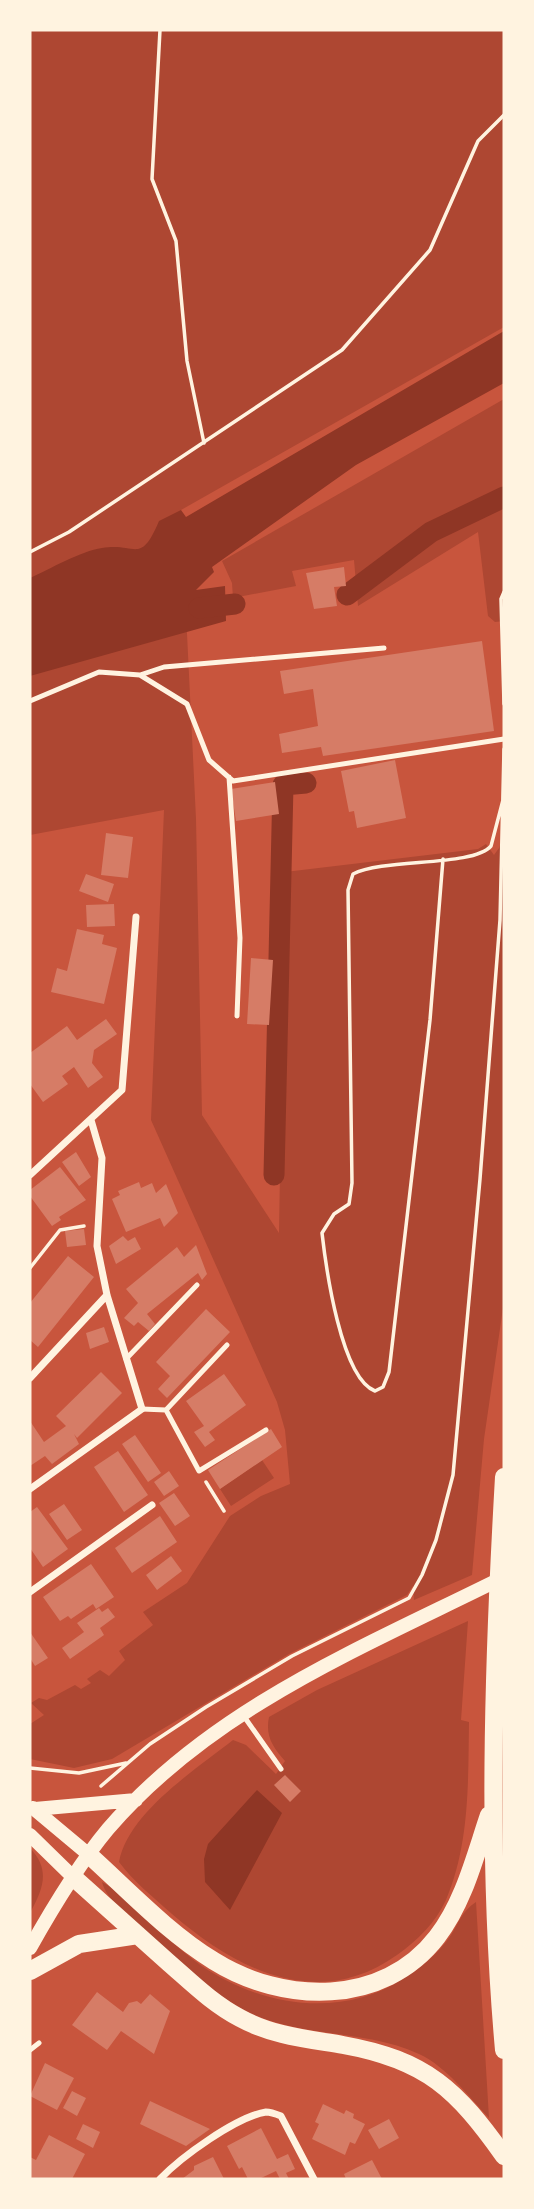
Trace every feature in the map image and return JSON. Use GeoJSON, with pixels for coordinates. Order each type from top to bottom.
{"type":"FeatureCollection","features":[{"type":"Feature","properties":{"kind":"highway"},"geometry":{"type":"LineString","coordinates":[[504,1477],[494,1675],[493,1801],[496,1933],[504,2050]]}},
{"type":"Feature","properties":{"kind":"highway"},"geometry":{"type":"LineString","coordinates":[[88,1854],[177,1934],[213,1961],[244,1977],[277,1989],[314,1994],[348,1990],[379,1980],[412,1962],[436,1938],[456,1907],[493,1801]]}},
{"type":"Feature","properties":{"kind":"highway"},"geometry":{"type":"LineString","coordinates":[[73,1877],[211,1999],[239,2018],[290,2037],[372,2051],[412,2065],[436,2078],[453,2092],[504,2156]]}},
{"type":"Feature","properties":{"kind":"highway"},"geometry":{"type":"LineString","coordinates":[[30,1971],[79,1944],[138,1935]]}},
{"type":"Feature","properties":{"kind":"main road"},"geometry":{"type":"LineString","coordinates":[[30,1948],[88,1854],[136,1800],[184,1756],[242,1713],[299,1678],[504,1577]]}},
{"type":"Feature","properties":{"kind":"main road"},"geometry":{"type":"LineString","coordinates":[[33,1807],[136,1800]]}},
{"type":"Feature","properties":{"kind":"main road"},"geometry":{"type":"LineString","coordinates":[[33,1807],[88,1854]]}},
{"type":"Feature","properties":{"kind":"main road"},"geometry":{"type":"LineString","coordinates":[[30,1835],[73,1877]]}},
{"type":"Feature","properties":{"kind":"street"},"geometry":{"type":"LineString","coordinates":[[30,1175],[122,1090],[136,917]]}},
{"type":"Feature","properties":{"kind":"street"},"geometry":{"type":"LineString","coordinates":[[30,1489],[142,1409],[107,1295],[97,1246],[102,1158],[91,1120]]}},
{"type":"Feature","properties":{"kind":"street"},"geometry":{"type":"LineString","coordinates":[[30,1378],[107,1295]]}},
{"type":"Feature","properties":{"kind":"street"},"geometry":{"type":"LineString","coordinates":[[30,1592],[152,1505]]}},
{"type":"Feature","properties":{"kind":"street"},"geometry":{"type":"LineString","coordinates":[[160,2179],[207,2142],[244,2120],[268,2112],[281,2116],[314,2179]]}},
{"type":"Feature","properties":{"kind":"lane"},"geometry":{"type":"LineString","coordinates":[[30,701],[99,673],[140,675],[164,667],[384,648]]}},
{"type":"Feature","properties":{"kind":"lane"},"geometry":{"type":"LineString","coordinates":[[140,675],[187,704],[209,760],[233,780],[504,738]]}},
{"type":"Feature","properties":{"kind":"lane"},"geometry":{"type":"LineString","coordinates":[[229,777],[240,938],[237,1016]]}},
{"type":"Feature","properties":{"kind":"lane"},"geometry":{"type":"LineString","coordinates":[[126,1359],[197,1285]]}},
{"type":"Feature","properties":{"kind":"lane"},"geometry":{"type":"LineString","coordinates":[[142,1409],[166,1410],[227,1345]]}},
{"type":"Feature","properties":{"kind":"lane"},"geometry":{"type":"LineString","coordinates":[[166,1410],[200,1471],[266,1430]]}},
{"type":"Feature","properties":{"kind":"lane"},"geometry":{"type":"LineString","coordinates":[[242,1713],[281,1769]]}},
{"type":"Feature","properties":{"kind":"lane"},"geometry":{"type":"LineString","coordinates":[[30,2050],[39,2043]]}},
{"type":"Feature","properties":{"kind":"path"},"geometry":{"type":"LineString","coordinates":[[159,30],[152,179],[176,241],[187,361],[204,443]]}},
{"type":"Feature","properties":{"kind":"path"},"geometry":{"type":"LineString","coordinates":[[30,552],[69,532],[342,350],[430,250],[478,141],[504,115]]}},
{"type":"Feature","properties":{"kind":"path"},"geometry":{"type":"LineString","coordinates":[[504,592],[501,599],[504,704]]}},
{"type":"Feature","properties":{"kind":"path"},"geometry":{"type":"LineString","coordinates":[[30,1768],[79,1773],[128,1763],[149,1744],[281,1663],[409,1598],[422,1576],[436,1540],[453,1475],[497,961],[504,738]]}},
{"type":"Feature","properties":{"kind":"path"},"geometry":{"type":"LineString","coordinates":[[443,859],[428,1033],[389,1372],[383,1387],[375,1391],[360,1380],[351,1364],[339,1324],[322,1233],[334,1214],[349,1204],[352,1183],[348,890],[353,874],[365,868],[487,851],[504,798]]}},
{"type":"Feature","properties":{"kind":"path"},"geometry":{"type":"LineString","coordinates":[[30,1268],[60,1230],[97,1224]]}},
{"type":"Feature","properties":{"kind":"path"},"geometry":{"type":"LineString","coordinates":[[200,1471],[224,1511]]}},
{"type":"Feature","properties":{"kind":"shaded area"},"geometry":{"type":"Polygon","coordinates":[[[30,30],[504,30],[504,327],[181,510],[196,819],[202,1115],[279,1233],[285,872],[478,849],[486,844],[494,855],[504,841],[504,1301],[484,1439],[472,1575],[414,1600],[413,1586],[407,1595],[289,1654],[112,1759],[74,1768],[30,1759],[30,1724],[44,1715],[31,1703],[39,1698],[47,1700],[75,1685],[81,1689],[91,1683],[87,1679],[100,1670],[109,1676],[125,1660],[119,1651],[153,1625],[143,1612],[187,1583],[230,1516],[261,1496],[290,1484],[285,1430],[277,1402],[151,1120],[164,810],[30,835],[30,30]]]}},
{"type":"Feature","properties":{"kind":"shaded area"},"geometry":{"type":"Polygon","coordinates":[[[504,331],[504,383],[356,465],[212,567],[214,572],[196,590],[225,586],[226,621],[30,676],[30,578],[75,556],[94,550],[113,547],[142,548],[159,521],[181,510],[186,517],[504,331]]]}},
{"type":"Feature","properties":{"kind":"shaded area"},"geometry":{"type":"Polygon","coordinates":[[[504,399],[504,621],[495,622],[488,616],[478,532],[358,606],[354,560],[292,571],[296,586],[233,598],[232,583],[222,561],[504,399]]]}},
{"type":"Feature","properties":{"kind":"shaded area"},"geometry":{"type":"Polygon","coordinates":[[[262,1460],[274,1478],[231,1506],[220,1489],[262,1460]]]}},
{"type":"Feature","properties":{"kind":"shaded area"},"geometry":{"type":"Polygon","coordinates":[[[468,1621],[461,1720],[469,1722],[468,1790],[460,1857],[446,1900],[437,1916],[419,1937],[397,1955],[367,1972],[337,1980],[308,1982],[278,1977],[223,1952],[197,1934],[144,1889],[119,1862],[135,1826],[149,1810],[233,1740],[246,1745],[276,1774],[285,1761],[271,1741],[269,1717],[317,1690],[468,1621]]]}},
{"type":"Feature","properties":{"kind":"shaded area"},"geometry":{"type":"Polygon","coordinates":[[[257,1790],[282,1813],[230,1910],[205,1882],[204,1859],[208,1844],[257,1790]]]}},
{"type":"Feature","properties":{"kind":"shaded area"},"geometry":{"type":"Polygon","coordinates":[[[30,1848],[41,1864],[43,1880],[30,1913],[30,1848]]]}},
{"type":"Feature","properties":{"kind":"shaded area"},"geometry":{"type":"Polygon","coordinates":[[[102,1882],[128,1899],[199,1964],[222,1978],[247,1990],[300,2002],[327,2003],[354,1999],[380,1991],[404,1978],[436,1954],[464,1913],[476,1902],[489,2118],[448,2074],[419,2054],[377,2041],[289,2026],[248,2012],[234,2004],[195,1975],[121,1909],[109,1896],[102,1882]]]}},
{"type":"Feature","properties":{"kind":"building"},"geometry":{"type":"Polygon","coordinates":[[[344,567],[346,586],[334,587],[337,606],[314,609],[306,573],[344,567]]]}},
{"type":"Feature","properties":{"kind":"building"},"geometry":{"type":"Polygon","coordinates":[[[482,641],[494,731],[323,756],[321,747],[282,753],[279,734],[318,726],[313,689],[284,694],[280,671],[482,641]]]}},
{"type":"Feature","properties":{"kind":"building"},"geometry":{"type":"Polygon","coordinates":[[[395,760],[406,818],[357,828],[354,811],[349,812],[341,771],[395,760]]]}},
{"type":"Feature","properties":{"kind":"building"},"geometry":{"type":"Polygon","coordinates":[[[275,782],[279,814],[236,821],[231,789],[275,782]]]}},
{"type":"Feature","properties":{"kind":"building"},"geometry":{"type":"Polygon","coordinates":[[[106,833],[133,837],[128,878],[101,875],[106,833]]]}},
{"type":"Feature","properties":{"kind":"building"},"geometry":{"type":"Polygon","coordinates":[[[86,874],[114,884],[108,902],[79,891],[86,874]]]}},
{"type":"Feature","properties":{"kind":"building"},"geometry":{"type":"Polygon","coordinates":[[[114,904],[115,926],[87,927],[86,905],[114,904]]]}},
{"type":"Feature","properties":{"kind":"building"},"geometry":{"type":"Polygon","coordinates":[[[77,929],[104,935],[102,944],[117,948],[104,1004],[51,992],[57,968],[67,971],[77,929]]]}},
{"type":"Feature","properties":{"kind":"building"},"geometry":{"type":"Polygon","coordinates":[[[251,958],[273,960],[269,1025],[247,1024],[251,958]]]}},
{"type":"Feature","properties":{"kind":"building"},"geometry":{"type":"Polygon","coordinates":[[[106,1019],[117,1034],[94,1050],[92,1063],[103,1077],[88,1088],[74,1067],[62,1076],[68,1084],[43,1102],[30,1084],[30,1053],[67,1026],[77,1040],[106,1019]]]}},
{"type":"Feature","properties":{"kind":"building"},"geometry":{"type":"Polygon","coordinates":[[[76,1152],[91,1177],[79,1186],[62,1162],[76,1152]]]}},
{"type":"Feature","properties":{"kind":"building"},"geometry":{"type":"Polygon","coordinates":[[[60,1167],[86,1200],[59,1217],[61,1220],[52,1226],[30,1196],[30,1190],[60,1167]]]}},
{"type":"Feature","properties":{"kind":"building"},"geometry":{"type":"Polygon","coordinates":[[[139,1182],[141,1188],[152,1183],[156,1193],[166,1184],[178,1213],[164,1227],[160,1218],[126,1232],[112,1199],[120,1195],[118,1191],[139,1182]]]}},
{"type":"Feature","properties":{"kind":"building"},"geometry":{"type":"Polygon","coordinates":[[[84,1229],[86,1245],[67,1247],[65,1231],[84,1229]]]}},
{"type":"Feature","properties":{"kind":"building"},"geometry":{"type":"Polygon","coordinates":[[[123,1236],[128,1241],[135,1237],[141,1249],[116,1264],[109,1246],[123,1236]]]}},
{"type":"Feature","properties":{"kind":"building"},"geometry":{"type":"Polygon","coordinates":[[[196,1245],[207,1274],[202,1280],[198,1273],[147,1314],[155,1324],[149,1331],[138,1322],[134,1326],[124,1318],[138,1303],[126,1289],[177,1247],[184,1257],[196,1245]]]}},
{"type":"Feature","properties":{"kind":"building"},"geometry":{"type":"Polygon","coordinates":[[[68,1256],[94,1277],[38,1347],[30,1340],[30,1303],[68,1256]]]}},
{"type":"Feature","properties":{"kind":"building"},"geometry":{"type":"Polygon","coordinates":[[[206,1309],[230,1332],[167,1398],[158,1389],[170,1376],[156,1362],[206,1309]]]}},
{"type":"Feature","properties":{"kind":"building"},"geometry":{"type":"Polygon","coordinates":[[[104,1327],[109,1342],[90,1349],[86,1333],[104,1327]]]}},
{"type":"Feature","properties":{"kind":"building"},"geometry":{"type":"Polygon","coordinates":[[[101,1372],[122,1393],[77,1438],[74,1434],[79,1444],[52,1464],[45,1456],[30,1466],[30,1421],[44,1442],[66,1426],[56,1416],[101,1372]]]}},
{"type":"Feature","properties":{"kind":"building"},"geometry":{"type":"Polygon","coordinates":[[[224,1374],[246,1405],[209,1432],[215,1440],[205,1447],[194,1432],[204,1426],[186,1401],[224,1374]]]}},
{"type":"Feature","properties":{"kind":"building"},"geometry":{"type":"Polygon","coordinates":[[[271,1429],[282,1447],[220,1489],[208,1470],[271,1429]]]}},
{"type":"Feature","properties":{"kind":"building"},"geometry":{"type":"Polygon","coordinates":[[[135,1435],[161,1473],[148,1482],[122,1444],[135,1435]]]}},
{"type":"Feature","properties":{"kind":"building"},"geometry":{"type":"Polygon","coordinates":[[[118,1451],[148,1495],[124,1512],[94,1467],[118,1451]]]}},
{"type":"Feature","properties":{"kind":"building"},"geometry":{"type":"Polygon","coordinates":[[[169,1471],[179,1486],[164,1496],[154,1482],[169,1471]]]}},
{"type":"Feature","properties":{"kind":"building"},"geometry":{"type":"Polygon","coordinates":[[[174,1493],[190,1516],[175,1526],[159,1503],[174,1493]]]}},
{"type":"Feature","properties":{"kind":"building"},"geometry":{"type":"Polygon","coordinates":[[[64,1504],[82,1530],[67,1540],[49,1514],[64,1504]]]}},
{"type":"Feature","properties":{"kind":"building"},"geometry":{"type":"Polygon","coordinates":[[[37,1507],[68,1549],[43,1567],[30,1548],[30,1512],[37,1507]]]}},
{"type":"Feature","properties":{"kind":"building"},"geometry":{"type":"Polygon","coordinates":[[[160,1516],[177,1542],[132,1573],[115,1548],[160,1516]]]}},
{"type":"Feature","properties":{"kind":"building"},"geometry":{"type":"Polygon","coordinates":[[[171,1556],[182,1571],[157,1590],[146,1575],[171,1556]]]}},
{"type":"Feature","properties":{"kind":"building"},"geometry":{"type":"Polygon","coordinates":[[[91,1564],[114,1597],[96,1609],[93,1604],[71,1619],[68,1616],[60,1621],[43,1597],[91,1564]]]}},
{"type":"Feature","properties":{"kind":"building"},"geometry":{"type":"Polygon","coordinates":[[[99,1608],[102,1612],[108,1608],[115,1617],[100,1628],[104,1635],[70,1659],[62,1648],[84,1632],[77,1623],[99,1608]]]}},
{"type":"Feature","properties":{"kind":"building"},"geometry":{"type":"Polygon","coordinates":[[[30,1632],[48,1658],[35,1666],[30,1658],[30,1632]]]}},
{"type":"Feature","properties":{"kind":"building"},"geometry":{"type":"Polygon","coordinates":[[[285,1775],[301,1791],[290,1802],[274,1785],[285,1775]]]}},
{"type":"Feature","properties":{"kind":"building"},"geometry":{"type":"Polygon","coordinates":[[[97,1992],[123,2012],[129,2003],[137,2001],[141,2004],[150,1994],[170,2011],[154,2054],[121,2031],[107,2050],[72,2025],[97,1992]]]}},
{"type":"Feature","properties":{"kind":"building"},"geometry":{"type":"Polygon","coordinates":[[[45,2063],[74,2078],[57,2110],[30,2096],[45,2063]]]}},
{"type":"Feature","properties":{"kind":"building"},"geometry":{"type":"Polygon","coordinates":[[[72,2091],[86,2098],[77,2116],[63,2108],[72,2091]]]}},
{"type":"Feature","properties":{"kind":"building"},"geometry":{"type":"Polygon","coordinates":[[[150,2101],[210,2129],[186,2146],[140,2124],[150,2101]]]}},
{"type":"Feature","properties":{"kind":"building"},"geometry":{"type":"Polygon","coordinates":[[[323,2104],[344,2114],[346,2110],[354,2114],[353,2118],[365,2124],[355,2144],[350,2142],[345,2155],[312,2139],[319,2124],[315,2122],[323,2104]]]}},
{"type":"Feature","properties":{"kind":"building"},"geometry":{"type":"Polygon","coordinates":[[[389,2119],[399,2138],[379,2149],[368,2130],[389,2119]]]}},
{"type":"Feature","properties":{"kind":"building"},"geometry":{"type":"Polygon","coordinates":[[[83,2124],[100,2132],[93,2148],[76,2139],[83,2124]]]}},
{"type":"Feature","properties":{"kind":"building"},"geometry":{"type":"Polygon","coordinates":[[[261,2128],[277,2159],[288,2154],[295,2169],[286,2173],[289,2179],[280,2179],[276,2171],[259,2179],[248,2179],[242,2167],[239,2169],[227,2146],[261,2128]]]}},
{"type":"Feature","properties":{"kind":"building"},"geometry":{"type":"Polygon","coordinates":[[[49,2135],[85,2154],[72,2179],[30,2179],[30,2157],[36,2160],[49,2135]]]}},
{"type":"Feature","properties":{"kind":"building"},"geometry":{"type":"Polygon","coordinates":[[[213,2157],[224,2179],[182,2179],[194,2170],[194,2166],[213,2157]]]}},
{"type":"Feature","properties":{"kind":"building"},"geometry":{"type":"Polygon","coordinates":[[[372,2160],[382,2179],[346,2179],[344,2174],[372,2160]]]}},
{"type":"Feature","properties":{"kind":"waterway"},"geometry":{"type":"LineString","coordinates":[[347,595],[431,532],[504,497]]}},
{"type":"Feature","properties":{"kind":"waterway"},"geometry":{"type":"LineString","coordinates":[[199,608],[235,604]]}},
{"type":"Feature","properties":{"kind":"waterway"},"geometry":{"type":"LineString","coordinates":[[274,1175],[283,785],[306,783]]}}]}
